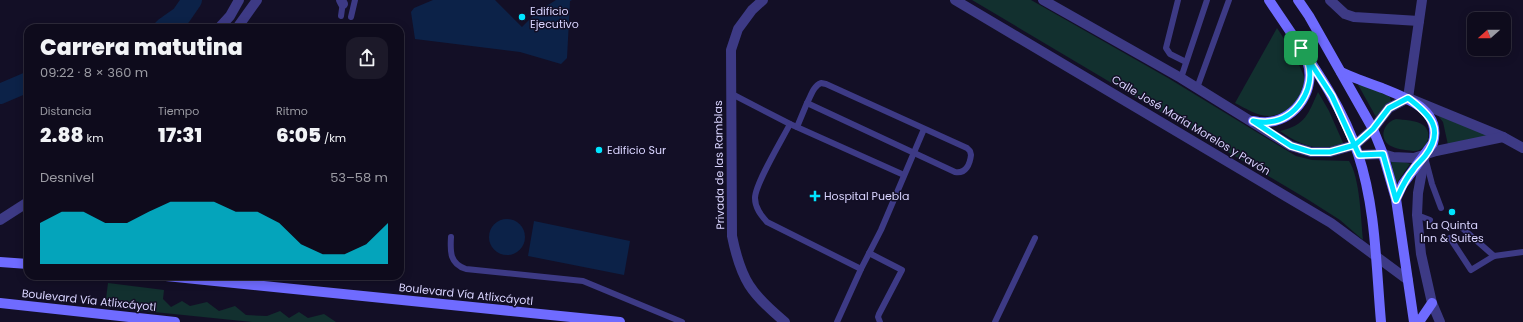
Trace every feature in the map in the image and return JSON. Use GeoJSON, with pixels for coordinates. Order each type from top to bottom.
{"type":"FeatureCollection","features":[{"type":"Feature","properties":{"kind":"main road"},"geometry":{"type":"LineString","coordinates":[[1269,0],[1332,96],[1359,155],[1371,204],[1381,322]]}},
{"type":"Feature","properties":{"kind":"main road"},"geometry":{"type":"LineString","coordinates":[[1298,0],[1309,16],[1373,129],[1383,154],[1396,200],[1414,322]]}},
{"type":"Feature","properties":{"kind":"main road"},"geometry":{"type":"LineString","coordinates":[[1253,121],[1269,122],[1284,118],[1297,108],[1306,95],[1310,79],[1308,63],[1301,48]]}},
{"type":"Feature","properties":{"kind":"main road"},"geometry":{"type":"LineString","coordinates":[[1341,72],[1408,98],[1428,114],[1435,128],[1433,143],[1406,179],[1396,200]]}},
{"type":"Feature","properties":{"kind":"main road"},"geometry":{"type":"LineString","coordinates":[[0,262],[24,264]]}},
{"type":"Feature","properties":{"kind":"main road","name":"Boulevard Vía Atlixcáyotl"},"geometry":{"type":"LineString","coordinates":[[210,280],[620,322]]}},
{"type":"Feature","properties":{"kind":"main road","name":"Boulevard Vía Atlixcáyotl"},"geometry":{"type":"LineString","coordinates":[[0,303],[175,322]]}},
{"type":"Feature","properties":{"kind":"main road"},"geometry":{"type":"LineString","coordinates":[[1420,322],[1432,303]]}},
{"type":"Feature","properties":{"kind":"street"},"geometry":{"type":"LineString","coordinates":[[223,24],[230,16],[239,0]]}},
{"type":"Feature","properties":{"kind":"street"},"geometry":{"type":"LineString","coordinates":[[240,24],[257,0]]}},
{"type":"Feature","properties":{"kind":"street","name":"Privada de las Ramblas"},"geometry":{"type":"LineString","coordinates":[[763,0],[752,10],[738,29],[731,50],[730,93],[732,236],[737,258],[747,283],[762,303],[785,322]]}},
{"type":"Feature","properties":{"kind":"street","name":"Calle José María Morelos y Pavón"},"geometry":{"type":"LineString","coordinates":[[955,0],[1332,223],[1408,280]]}},
{"type":"Feature","properties":{"kind":"street"},"geometry":{"type":"LineString","coordinates":[[1043,0],[1053,2],[1253,121],[1291,146],[1311,152],[1330,152],[1355,145],[1373,129],[1389,108],[1408,98]]}},
{"type":"Feature","properties":{"kind":"street"},"geometry":{"type":"LineString","coordinates":[[1330,0],[1345,14],[1354,17],[1419,21]]}},
{"type":"Feature","properties":{"kind":"street"},"geometry":{"type":"LineString","coordinates":[[1408,98],[1422,0]]}},
{"type":"Feature","properties":{"kind":"street"},"geometry":{"type":"LineString","coordinates":[[1408,98],[1503,137],[1523,148]]}},
{"type":"Feature","properties":{"kind":"street"},"geometry":{"type":"LineString","coordinates":[[1359,155],[1383,154],[1404,158],[1425,155],[1436,151],[1503,137]]}},
{"type":"Feature","properties":{"kind":"street"},"geometry":{"type":"LineString","coordinates":[[1425,155],[1418,192],[1417,215],[1421,254],[1432,303],[1440,322]]}},
{"type":"Feature","properties":{"kind":"street"},"geometry":{"type":"LineString","coordinates":[[0,220],[24,205]]}},
{"type":"Feature","properties":{"kind":"lane"},"geometry":{"type":"LineString","coordinates":[[352,17],[356,0]]}},
{"type":"Feature","properties":{"kind":"lane"},"geometry":{"type":"LineString","coordinates":[[1178,0],[1166,48],[1170,54],[1186,62]]}},
{"type":"Feature","properties":{"kind":"lane"},"geometry":{"type":"LineString","coordinates":[[1181,78],[1207,0]]}},
{"type":"Feature","properties":{"kind":"lane"},"geometry":{"type":"LineString","coordinates":[[1197,88],[1229,0]]}},
{"type":"Feature","properties":{"kind":"lane"},"geometry":{"type":"LineString","coordinates":[[341,16],[342,1]]}},
{"type":"Feature","properties":{"kind":"lane"},"geometry":{"type":"LineString","coordinates":[[797,127],[807,103],[817,84],[826,84],[966,148],[972,155],[971,160],[967,168],[960,173],[807,103]]}},
{"type":"Feature","properties":{"kind":"lane"},"geometry":{"type":"LineString","coordinates":[[730,93],[790,124],[904,176]]}},
{"type":"Feature","properties":{"kind":"lane"},"geometry":{"type":"LineString","coordinates":[[790,124],[759,184],[755,197],[758,210],[767,222],[861,270]]}},
{"type":"Feature","properties":{"kind":"lane"},"geometry":{"type":"LineString","coordinates":[[837,322],[881,230],[924,129]]}},
{"type":"Feature","properties":{"kind":"lane"},"geometry":{"type":"LineString","coordinates":[[1425,155],[1432,184],[1441,208]]}},
{"type":"Feature","properties":{"kind":"lane"},"geometry":{"type":"LineString","coordinates":[[1417,215],[1430,220]]}},
{"type":"Feature","properties":{"kind":"lane"},"geometry":{"type":"LineString","coordinates":[[1461,226],[1494,256]]}},
{"type":"Feature","properties":{"kind":"lane"},"geometry":{"type":"LineString","coordinates":[[451,237],[450,254],[452,260],[461,268],[466,270],[583,281],[682,322]]}},
{"type":"Feature","properties":{"kind":"lane"},"geometry":{"type":"LineString","coordinates":[[995,322],[1035,238]]}},
{"type":"Feature","properties":{"kind":"lane"},"geometry":{"type":"LineString","coordinates":[[1450,238],[1471,270],[1494,256],[1523,252]]}},
{"type":"Feature","properties":{"kind":"lane"},"geometry":{"type":"LineString","coordinates":[[869,253],[902,270],[879,314],[878,318],[880,322]]}},
{"type":"Feature","properties":{"kind":"green space"},"geometry":{"type":"Polygon","coordinates":[[[972,0],[1031,0],[1168,78],[1296,156],[1312,160],[1349,161],[1356,177],[1358,188],[1363,240],[1340,220],[1307,199],[972,0]]]}},
{"type":"Feature","properties":{"kind":"green space"},"geometry":{"type":"Polygon","coordinates":[[[1277,28],[1301,68],[1305,82],[1301,96],[1291,108],[1277,115],[1265,116],[1235,103],[1277,28]]]}},
{"type":"Feature","properties":{"kind":"green space"},"geometry":{"type":"Polygon","coordinates":[[[1356,81],[1390,97],[1391,102],[1380,116],[1376,117],[1356,81]]]}},
{"type":"Feature","properties":{"kind":"green space"},"geometry":{"type":"Polygon","coordinates":[[[1318,92],[1329,111],[1344,145],[1319,148],[1303,144],[1280,131],[1289,129],[1305,118],[1318,92]]]}},
{"type":"Feature","properties":{"kind":"green space"},"geometry":{"type":"Polygon","coordinates":[[[1436,113],[1492,136],[1448,145],[1443,122],[1436,113]]]}},
{"type":"Feature","properties":{"kind":"green space"},"geometry":{"type":"Polygon","coordinates":[[[1396,119],[1420,123],[1426,128],[1428,137],[1422,148],[1413,151],[1389,145],[1384,138],[1384,130],[1389,123],[1396,119]]]}},
{"type":"Feature","properties":{"kind":"green space"},"geometry":{"type":"Polygon","coordinates":[[[1390,157],[1410,164],[1396,184],[1390,157]]]}},
{"type":"Feature","properties":{"kind":"green space"},"geometry":{"type":"Polygon","coordinates":[[[108,283],[164,290],[163,299],[171,307],[182,301],[190,306],[207,302],[219,311],[235,306],[246,315],[267,316],[280,311],[289,318],[299,312],[308,318],[324,314],[336,322],[252,322],[105,307],[108,283]]]}},
{"type":"Feature","properties":{"kind":"water"},"geometry":{"type":"Polygon","coordinates":[[[433,0],[495,0],[522,27],[542,7],[545,7],[556,0],[572,0],[570,1],[567,58],[561,64],[520,52],[415,39],[411,12],[414,8],[433,0]]]}},
{"type":"Feature","properties":{"kind":"water"},"geometry":{"type":"Polygon","coordinates":[[[511,219],[520,224],[524,230],[524,244],[520,250],[511,255],[503,255],[494,250],[490,244],[489,233],[494,224],[500,220],[511,219]]]}},
{"type":"Feature","properties":{"kind":"water"},"geometry":{"type":"Polygon","coordinates":[[[534,221],[630,241],[624,275],[528,256],[534,221]]]}},
{"type":"Feature","properties":{"kind":"waterway"},"geometry":{"type":"LineString","coordinates":[[170,24],[181,16],[192,0]]}},
{"type":"Feature","properties":{"kind":"waterway"},"geometry":{"type":"LineString","coordinates":[[0,94],[24,84]]}},
{"type":"Feature","properties":{"kind":"place","name":"Edificio Ejecutivo"},"geometry":{"type":"Point","coordinates":[522,17]}},
{"type":"Feature","properties":{"kind":"place","name":"Edificio Sur"},"geometry":{"type":"Point","coordinates":[599,150]}},
{"type":"Feature","properties":{"kind":"place","name":"Hospital Puebla"},"geometry":{"type":"Point","coordinates":[815,196]}},
{"type":"Feature","properties":{"kind":"place","name":"La Quinta Inn & Suites"},"geometry":{"type":"Point","coordinates":[1452,212]}},
{"type":"Feature","properties":{"kind":"route"},"geometry":{"type":"LineString","coordinates":[[1301,48],[1308,63],[1310,79],[1306,95],[1297,108],[1284,118],[1269,122],[1253,121],[1291,146],[1311,152],[1330,152],[1355,145],[1373,129],[1389,108],[1408,98],[1428,114],[1435,128],[1435,135],[1433,143],[1403,184],[1396,200],[1383,154],[1359,155],[1355,145],[1332,96],[1301,48]]}}]}
